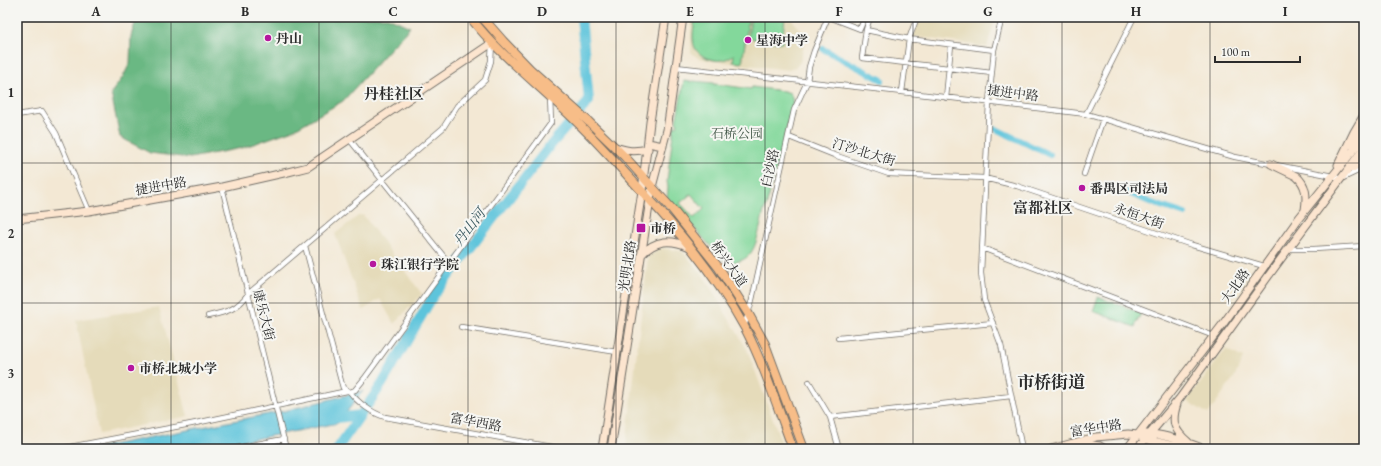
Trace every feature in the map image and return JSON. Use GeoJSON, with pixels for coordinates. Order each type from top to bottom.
{"type":"FeatureCollection","features":[{"type":"Feature","properties":{"kind":"main road"},"geometry":{"type":"LineString","coordinates":[[470,17],[492,43],[550,97],[571,111]]}},
{"type":"Feature","properties":{"kind":"main road"},"geometry":{"type":"LineString","coordinates":[[482,17],[503,41],[585,124]]}},
{"type":"Feature","properties":{"kind":"main road","name":"光明北路"},"geometry":{"type":"LineString","coordinates":[[602,449],[644,179],[666,17]]}},
{"type":"Feature","properties":{"kind":"main road","name":"光明北路"},"geometry":{"type":"LineString","coordinates":[[611,449],[652,187],[667,130],[683,17]]}},
{"type":"Feature","properties":{"kind":"main road","name":"捷进中路"},"geometry":{"type":"LineString","coordinates":[[17,219],[88,211],[222,187],[308,167],[492,43]]}},
{"type":"Feature","properties":{"kind":"main road"},"geometry":{"type":"LineString","coordinates":[[1333,176],[1354,132],[1364,116]]}},
{"type":"Feature","properties":{"kind":"main road","name":"桥兴大道"},"geometry":{"type":"LineString","coordinates":[[585,124],[614,147],[676,213],[708,254],[748,313],[765,344],[804,449]]}},
{"type":"Feature","properties":{"kind":"main road","name":"桥兴大道"},"geometry":{"type":"LineString","coordinates":[[585,124],[690,247],[712,276],[744,327],[763,368],[793,449]]}},
{"type":"Feature","properties":{"kind":"main road"},"geometry":{"type":"LineString","coordinates":[[1333,176],[1364,127]]}},
{"type":"Feature","properties":{"kind":"main road","name":"大北路"},"geometry":{"type":"LineString","coordinates":[[1127,449],[1154,416],[1214,336],[1305,210],[1364,137]]}},
{"type":"Feature","properties":{"kind":"main road"},"geometry":{"type":"LineString","coordinates":[[614,147],[627,151],[638,151],[648,146],[663,146]]}},
{"type":"Feature","properties":{"kind":"main road","name":"大北路"},"geometry":{"type":"LineString","coordinates":[[1138,449],[1147,436],[1177,401],[1364,148]]}},
{"type":"Feature","properties":{"kind":"main road"},"geometry":{"type":"LineString","coordinates":[[1341,179],[1364,158]]}},
{"type":"Feature","properties":{"kind":"main road"},"geometry":{"type":"LineString","coordinates":[[1271,164],[1299,178],[1305,188],[1307,196],[1305,210]]}},
{"type":"Feature","properties":{"kind":"main road"},"geometry":{"type":"LineString","coordinates":[[641,255],[652,246],[662,242],[677,242],[690,247]]}},
{"type":"Feature","properties":{"kind":"main road"},"geometry":{"type":"LineString","coordinates":[[1177,401],[1174,418],[1176,430],[1188,446]]}},
{"type":"Feature","properties":{"kind":"main road","name":"富华中路"},"geometry":{"type":"LineString","coordinates":[[1050,449],[1096,437],[1128,434],[1147,436]]}},
{"type":"Feature","properties":{"kind":"main road"},"geometry":{"type":"LineString","coordinates":[[1147,436],[1205,449]]}},
{"type":"Feature","properties":{"kind":"main road"},"geometry":{"type":"LineString","coordinates":[[1075,442],[1100,446],[1105,449]]}},
{"type":"Feature","properties":{"kind":"street"},"geometry":{"type":"LineString","coordinates":[[829,17],[860,29],[864,17]]}},
{"type":"Feature","properties":{"kind":"street","name":"白沙路"},"geometry":{"type":"LineString","coordinates":[[744,327],[794,110],[807,82],[809,67],[814,51],[829,17]]}},
{"type":"Feature","properties":{"kind":"street"},"geometry":{"type":"LineString","coordinates":[[870,17],[866,30],[862,58],[992,73]]}},
{"type":"Feature","properties":{"kind":"street"},"geometry":{"type":"LineString","coordinates":[[902,92],[909,39],[917,17]]}},
{"type":"Feature","properties":{"kind":"street"},"geometry":{"type":"LineString","coordinates":[[1002,17],[994,50],[989,102],[980,273],[984,300],[1001,345],[1022,449]]}},
{"type":"Feature","properties":{"kind":"street"},"geometry":{"type":"LineString","coordinates":[[1086,114],[1134,17]]}},
{"type":"Feature","properties":{"kind":"street"},"geometry":{"type":"LineString","coordinates":[[866,30],[909,39],[994,50]]}},
{"type":"Feature","properties":{"kind":"street"},"geometry":{"type":"LineString","coordinates":[[208,316],[228,311],[241,303],[248,294],[443,128],[457,106],[485,80],[491,61],[492,43]]}},
{"type":"Feature","properties":{"kind":"street"},"geometry":{"type":"LineString","coordinates":[[946,98],[951,45]]}},
{"type":"Feature","properties":{"kind":"street","name":"捷进中路"},"geometry":{"type":"LineString","coordinates":[[676,67],[1086,114],[1235,157],[1333,176],[1341,179]]}},
{"type":"Feature","properties":{"kind":"street"},"geometry":{"type":"LineString","coordinates":[[59,449],[276,408],[355,390],[551,123],[550,97]]}},
{"type":"Feature","properties":{"kind":"street"},"geometry":{"type":"LineString","coordinates":[[17,115],[42,111],[56,133],[88,211]]}},
{"type":"Feature","properties":{"kind":"street"},"geometry":{"type":"LineString","coordinates":[[1084,174],[1103,119]]}},
{"type":"Feature","properties":{"kind":"street","name":"汀沙北大街"},"geometry":{"type":"LineString","coordinates":[[788,137],[834,156],[888,174],[984,178]]}},
{"type":"Feature","properties":{"kind":"street"},"geometry":{"type":"LineString","coordinates":[[350,140],[449,263]]}},
{"type":"Feature","properties":{"kind":"street"},"geometry":{"type":"LineString","coordinates":[[1341,179],[1364,168]]}},
{"type":"Feature","properties":{"kind":"street","name":"永恒大街"},"geometry":{"type":"LineString","coordinates":[[984,178],[1017,186],[1192,245],[1264,266]]}},
{"type":"Feature","properties":{"kind":"street","name":"康乐大街"},"geometry":{"type":"LineString","coordinates":[[222,187],[286,449]]}},
{"type":"Feature","properties":{"kind":"street"},"geometry":{"type":"LineString","coordinates":[[305,246],[337,368],[343,388],[348,392]]}},
{"type":"Feature","properties":{"kind":"street"},"geometry":{"type":"LineString","coordinates":[[1288,249],[1314,250],[1364,246]]}},
{"type":"Feature","properties":{"kind":"street"},"geometry":{"type":"LineString","coordinates":[[982,248],[1214,336]]}},
{"type":"Feature","properties":{"kind":"street"},"geometry":{"type":"LineString","coordinates":[[838,338],[993,323]]}},
{"type":"Feature","properties":{"kind":"street"},"geometry":{"type":"LineString","coordinates":[[461,328],[617,352]]}},
{"type":"Feature","properties":{"kind":"street"},"geometry":{"type":"LineString","coordinates":[[809,382],[830,417],[839,449]]}},
{"type":"Feature","properties":{"kind":"street","name":"富华西路"},"geometry":{"type":"LineString","coordinates":[[348,392],[375,414],[384,418],[563,449]]}},
{"type":"Feature","properties":{"kind":"street"},"geometry":{"type":"LineString","coordinates":[[830,417],[1011,396]]}},
{"type":"Feature","properties":{"kind":"street"},"geometry":{"type":"LineString","coordinates":[[231,449],[284,439]]}},
{"type":"Feature","properties":{"kind":"shaded area","name":"星海中学"},"geometry":{"type":"Polygon","coordinates":[[[693,17],[790,17],[806,36],[800,62],[797,66],[789,70],[698,58],[691,52],[691,30],[693,17]]]}},
{"type":"Feature","properties":{"kind":"shaded area"},"geometry":{"type":"Polygon","coordinates":[[[920,17],[996,17],[987,47],[913,36],[920,17]]]}},
{"type":"Feature","properties":{"kind":"shaded area","name":"珠江银行学院"},"geometry":{"type":"Polygon","coordinates":[[[363,215],[422,294],[394,324],[380,299],[363,310],[335,234],[358,216],[363,215]]]}},
{"type":"Feature","properties":{"kind":"shaded area"},"geometry":{"type":"Polygon","coordinates":[[[661,248],[682,251],[701,272],[747,349],[784,449],[629,449],[626,446],[648,256],[661,248]]]}},
{"type":"Feature","properties":{"kind":"shaded area","name":"市桥北城小学"},"geometry":{"type":"Polygon","coordinates":[[[159,307],[188,416],[99,434],[76,320],[159,307]]]}},
{"type":"Feature","properties":{"kind":"shaded area"},"geometry":{"type":"Polygon","coordinates":[[[1226,349],[1243,358],[1235,376],[1208,414],[1187,401],[1226,349]]]}},
{"type":"Feature","properties":{"kind":"green space"},"geometry":{"type":"Polygon","coordinates":[[[137,17],[388,17],[410,27],[343,101],[293,130],[242,148],[190,158],[150,153],[120,137],[111,93],[123,77],[130,63],[131,36],[137,17]]]}},
{"type":"Feature","properties":{"kind":"green space"},"geometry":{"type":"Polygon","coordinates":[[[695,17],[749,17],[742,63],[733,62],[734,54],[727,59],[714,60],[709,59],[697,52],[693,41],[695,17]]]}},
{"type":"Feature","properties":{"kind":"green space"},"geometry":{"type":"Polygon","coordinates":[[[751,17],[785,17],[782,43],[748,38],[751,17]]]}},
{"type":"Feature","properties":{"kind":"green space","name":"石桥公园"},"geometry":{"type":"Polygon","coordinates":[[[684,81],[714,83],[714,85],[716,84],[751,89],[752,87],[784,91],[790,93],[792,97],[793,104],[756,242],[749,255],[742,260],[734,262],[721,258],[667,198],[667,181],[674,126],[677,126],[678,123],[676,122],[684,81]],[[691,194],[680,203],[694,218],[704,209],[691,194]]]}},
{"type":"Feature","properties":{"kind":"green space"},"geometry":{"type":"Polygon","coordinates":[[[1098,297],[1141,313],[1135,327],[1093,311],[1098,297]]]}},
{"type":"Feature","properties":{"kind":"water"},"geometry":{"type":"Polygon","coordinates":[[[363,391],[338,423],[203,449],[91,449],[284,411],[363,391]]]}},
{"type":"Feature","properties":{"kind":"waterway","name":"丹山河"},"geometry":{"type":"LineString","coordinates":[[337,449],[382,384],[433,296],[549,147],[589,101],[581,17]]}},
{"type":"Feature","properties":{"kind":"waterway"},"geometry":{"type":"LineString","coordinates":[[581,19],[594,17]]}},
{"type":"Feature","properties":{"kind":"waterway"},"geometry":{"type":"LineString","coordinates":[[823,49],[882,80]]}},
{"type":"Feature","properties":{"kind":"waterway"},"geometry":{"type":"LineString","coordinates":[[996,129],[1050,155]]}},
{"type":"Feature","properties":{"kind":"waterway"},"geometry":{"type":"LineString","coordinates":[[1119,189],[1152,203],[1185,214]]}},
{"type":"Feature","properties":{"kind":"waterway"},"geometry":{"type":"LineString","coordinates":[[329,419],[361,415]]}},
{"type":"Feature","properties":{"kind":"place","name":"丹山"},"geometry":{"type":"Point","coordinates":[268,38]}},
{"type":"Feature","properties":{"kind":"place","name":"星海中学"},"geometry":{"type":"Point","coordinates":[748,40]}},
{"type":"Feature","properties":{"kind":"place","name":"番禺区司法局"},"geometry":{"type":"Point","coordinates":[1082,188]}},
{"type":"Feature","properties":{"kind":"place","name":"市桥"},"geometry":{"type":"Point","coordinates":[641,228]}},
{"type":"Feature","properties":{"kind":"place","name":"珠江银行学院"},"geometry":{"type":"Point","coordinates":[373,264]}},
{"type":"Feature","properties":{"kind":"place","name":"市桥北城小学"},"geometry":{"type":"Point","coordinates":[131,368]}},
{"type":"Feature","properties":{"kind":"district","name":"丹桂社区"},"geometry":{"type":"Point","coordinates":[394,93]}},
{"type":"Feature","properties":{"kind":"district","name":"富都社区"},"geometry":{"type":"Point","coordinates":[1043,207]}},
{"type":"Feature","properties":{"kind":"district","name":"市桥街道"},"geometry":{"type":"Point","coordinates":[1051,382]}}]}
